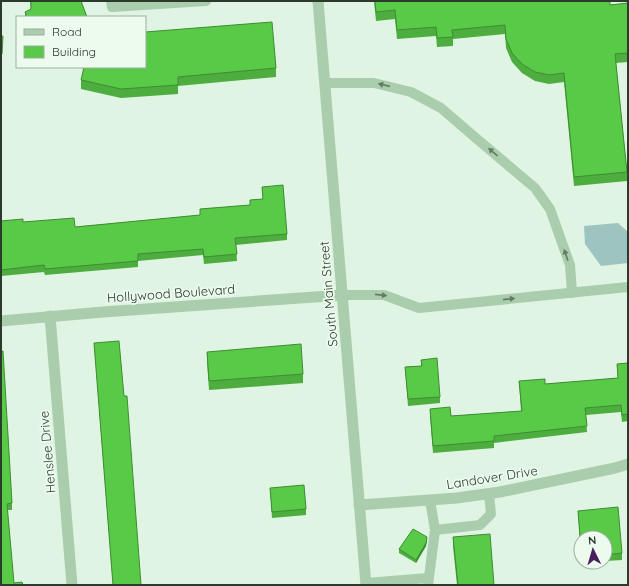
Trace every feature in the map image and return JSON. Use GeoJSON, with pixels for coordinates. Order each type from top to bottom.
{"type":"FeatureCollection","features":[{"type":"Feature","properties":{"kind":"street","name":"South Main Street"},"geometry":{"type":"LineString","coordinates":[[318,1],[326,83],[366,584]]}},
{"type":"Feature","properties":{"kind":"street","name":"Hollywood Boulevard"},"geometry":{"type":"LineString","coordinates":[[1,321],[50,316],[343,295]]}},
{"type":"Feature","properties":{"kind":"street","name":"Henslee Drive"},"geometry":{"type":"LineString","coordinates":[[50,316],[72,585]]}},
{"type":"Feature","properties":{"kind":"street","name":"Landover Drive"},"geometry":{"type":"LineString","coordinates":[[359,505],[489,494],[628,464]]}},
{"type":"Feature","properties":{"kind":"lane"},"geometry":{"type":"LineString","coordinates":[[111,1],[112,7],[206,1]]}},
{"type":"Feature","properties":{"kind":"lane"},"geometry":{"type":"LineString","coordinates":[[326,83],[374,83],[411,92],[440,108],[535,188],[550,209],[570,265],[572,293]]}},
{"type":"Feature","properties":{"kind":"lane"},"geometry":{"type":"LineString","coordinates":[[343,295],[384,295],[419,308],[628,287]]}},
{"type":"Feature","properties":{"kind":"lane"},"geometry":{"type":"LineString","coordinates":[[435,530],[480,525],[491,514],[489,494]]}},
{"type":"Feature","properties":{"kind":"lane"},"geometry":{"type":"LineString","coordinates":[[366,584],[428,581],[435,530],[430,500]]}},
{"type":"Feature","properties":{"kind":"shaded area"},"geometry":{"type":"Polygon","coordinates":[[[618,223],[628,232],[628,263],[601,266],[585,244],[584,226],[618,223]]]}},
{"type":"Feature","properties":{"kind":"building"},"geometry":{"type":"Polygon","coordinates":[[[31,1],[81,1],[87,16],[27,16],[25,12],[31,9],[31,1]]]}},
{"type":"Feature","properties":{"kind":"building"},"geometry":{"type":"Polygon","coordinates":[[[375,1],[610,1],[610,5],[628,3],[628,53],[615,54],[627,172],[574,177],[564,73],[549,75],[535,72],[522,64],[512,53],[506,39],[505,25],[452,30],[453,37],[437,38],[436,27],[397,30],[395,10],[376,12],[375,1]]]}},
{"type":"Feature","properties":{"kind":"building"},"geometry":{"type":"Polygon","coordinates":[[[272,22],[276,68],[178,77],[178,85],[121,89],[81,80],[84,68],[146,68],[146,32],[272,22]]]}},
{"type":"Feature","properties":{"kind":"building"},"geometry":{"type":"Polygon","coordinates":[[[1,36],[3,36],[2,54],[1,54],[1,36]]]}},
{"type":"Feature","properties":{"kind":"building"},"geometry":{"type":"Polygon","coordinates":[[[283,185],[287,234],[235,238],[237,254],[204,257],[203,249],[138,254],[138,261],[45,269],[44,265],[1,270],[1,221],[23,219],[23,222],[74,218],[75,227],[200,215],[200,209],[250,205],[250,200],[263,199],[262,187],[283,185]]]}},
{"type":"Feature","properties":{"kind":"building"},"geometry":{"type":"Polygon","coordinates":[[[119,341],[124,396],[127,396],[141,585],[113,585],[94,343],[119,341]]]}},
{"type":"Feature","properties":{"kind":"building"},"geometry":{"type":"Polygon","coordinates":[[[301,344],[303,374],[209,381],[207,352],[301,344]]]}},
{"type":"Feature","properties":{"kind":"building"},"geometry":{"type":"Polygon","coordinates":[[[1,351],[3,351],[12,503],[7,504],[14,583],[22,582],[23,585],[1,585],[1,351]]]}},
{"type":"Feature","properties":{"kind":"building"},"geometry":{"type":"Polygon","coordinates":[[[437,358],[440,397],[408,399],[405,367],[422,366],[421,360],[437,358]]]}},
{"type":"Feature","properties":{"kind":"building"},"geometry":{"type":"Polygon","coordinates":[[[628,363],[628,414],[622,415],[621,405],[585,408],[587,426],[494,436],[494,441],[433,446],[430,409],[450,407],[451,416],[522,411],[519,381],[545,379],[545,384],[618,378],[617,364],[628,363]]]}},
{"type":"Feature","properties":{"kind":"building"},"geometry":{"type":"Polygon","coordinates":[[[304,485],[306,509],[272,512],[270,488],[304,485]]]}},
{"type":"Feature","properties":{"kind":"building"},"geometry":{"type":"Polygon","coordinates":[[[618,507],[622,553],[613,554],[613,530],[579,530],[578,511],[618,507]]]}},
{"type":"Feature","properties":{"kind":"building"},"geometry":{"type":"Polygon","coordinates":[[[413,529],[427,537],[426,543],[416,560],[399,549],[413,529]]]}},
{"type":"Feature","properties":{"kind":"building"},"geometry":{"type":"Polygon","coordinates":[[[490,534],[494,585],[458,585],[453,537],[490,534]]]}}]}
